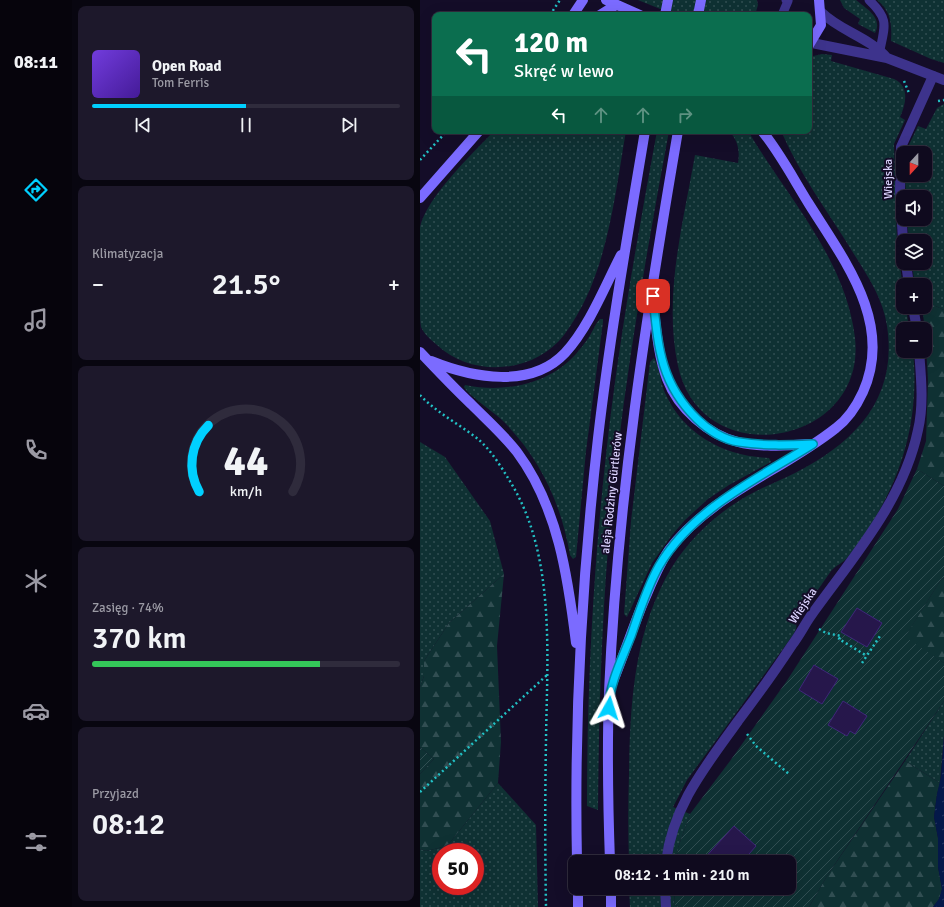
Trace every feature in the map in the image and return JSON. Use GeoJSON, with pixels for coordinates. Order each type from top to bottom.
{"type":"FeatureCollection","features":[{"type":"Feature","properties":{"kind":"main road"},"geometry":{"type":"LineString","coordinates":[[575,12],[583,0]]}},
{"type":"Feature","properties":{"kind":"main road"},"geometry":{"type":"LineString","coordinates":[[606,0],[616,6],[632,12]]}},
{"type":"Feature","properties":{"kind":"main road"},"geometry":{"type":"LineString","coordinates":[[666,12],[668,0]]}},
{"type":"Feature","properties":{"kind":"main road"},"geometry":{"type":"LineString","coordinates":[[699,12],[701,0]]}},
{"type":"Feature","properties":{"kind":"main road"},"geometry":{"type":"LineString","coordinates":[[812,41],[821,25],[820,0]]}},
{"type":"Feature","properties":{"kind":"main road"},"geometry":{"type":"LineString","coordinates":[[605,12],[616,6]]}},
{"type":"Feature","properties":{"kind":"main road"},"geometry":{"type":"LineString","coordinates":[[420,198],[476,134]]}},
{"type":"Feature","properties":{"kind":"main road","name":"aleja Rodziny Gürtlerów"},"geometry":{"type":"LineString","coordinates":[[578,855],[579,665],[586,565],[598,439],[610,348],[645,134]]}},
{"type":"Feature","properties":{"kind":"main road","name":"aleja Rodziny Gürtlerów"},"geometry":{"type":"LineString","coordinates":[[610,855],[609,694],[624,492],[636,392],[652,284],[677,134]]}},
{"type":"Feature","properties":{"kind":"main road"},"geometry":{"type":"LineString","coordinates":[[609,694],[647,594],[659,567],[670,550],[697,521],[718,503],[813,444],[838,426],[859,400],[868,380],[872,359],[872,333],[868,310],[855,280],[767,134]]}},
{"type":"Feature","properties":{"kind":"main road"},"geometry":{"type":"LineString","coordinates":[[427,360],[449,368],[489,376],[516,378],[545,369],[565,353],[578,336],[626,246]]}},
{"type":"Feature","properties":{"kind":"main road"},"geometry":{"type":"LineString","coordinates":[[652,284],[655,321],[667,379],[675,393],[689,411],[710,430],[738,442],[776,446],[813,444]]}},
{"type":"Feature","properties":{"kind":"main road"},"geometry":{"type":"LineString","coordinates":[[420,352],[496,428],[517,453],[541,492],[557,537],[569,589],[579,665]]}},
{"type":"Feature","properties":{"kind":"main road"},"geometry":{"type":"LineString","coordinates":[[578,895],[578,907]]}},
{"type":"Feature","properties":{"kind":"main road"},"geometry":{"type":"LineString","coordinates":[[611,895],[612,907]]}},
{"type":"Feature","properties":{"kind":"street"},"geometry":{"type":"LineString","coordinates":[[821,12],[839,27],[880,50],[887,58]]}},
{"type":"Feature","properties":{"kind":"street"},"geometry":{"type":"LineString","coordinates":[[812,44],[887,58],[944,80]]}},
{"type":"Feature","properties":{"kind":"street","name":"Wiejska"},"geometry":{"type":"LineString","coordinates":[[903,234],[900,190],[901,147],[933,76]]}},
{"type":"Feature","properties":{"kind":"street","name":"Wiejska"},"geometry":{"type":"LineString","coordinates":[[667,855],[668,844],[688,794],[710,758],[737,723],[808,620],[870,537],[898,488],[919,428],[921,384],[919,358]]}},
{"type":"Feature","properties":{"kind":"street"},"geometry":{"type":"LineString","coordinates":[[665,895],[666,907]]}},
{"type":"Feature","properties":{"kind":"lane"},"geometry":{"type":"LineString","coordinates":[[783,12],[788,1],[786,0]]}},
{"type":"Feature","properties":{"kind":"lane"},"geometry":{"type":"LineString","coordinates":[[869,0],[882,15],[885,24],[880,50]]}},
{"type":"Feature","properties":{"kind":"path"},"geometry":{"type":"LineString","coordinates":[[552,12],[560,0]]}},
{"type":"Feature","properties":{"kind":"path"},"geometry":{"type":"LineString","coordinates":[[901,78],[907,84],[909,95]]}},
{"type":"Feature","properties":{"kind":"path"},"geometry":{"type":"LineString","coordinates":[[933,104],[944,100]]}},
{"type":"Feature","properties":{"kind":"path"},"geometry":{"type":"LineString","coordinates":[[420,160],[444,134]]}},
{"type":"Feature","properties":{"kind":"path"},"geometry":{"type":"LineString","coordinates":[[420,395],[428,403],[479,440],[511,483],[526,513],[539,555],[546,616],[546,907]]}},
{"type":"Feature","properties":{"kind":"path"},"geometry":{"type":"LineString","coordinates":[[808,620],[826,633],[841,636],[839,639],[867,656]]}},
{"type":"Feature","properties":{"kind":"path"},"geometry":{"type":"LineString","coordinates":[[862,663],[880,636]]}},
{"type":"Feature","properties":{"kind":"path"},"geometry":{"type":"LineString","coordinates":[[420,792],[547,676]]}},
{"type":"Feature","properties":{"kind":"path"},"geometry":{"type":"LineString","coordinates":[[737,723],[751,737],[756,746],[789,774]]}},
{"type":"Feature","properties":{"kind":"green space"},"geometry":{"type":"Polygon","coordinates":[[[638,0],[757,0],[758,5],[756,12],[668,12],[638,0]]]}},
{"type":"Feature","properties":{"kind":"green space"},"geometry":{"type":"Polygon","coordinates":[[[840,0],[856,0],[869,10],[873,14],[877,23],[875,33],[858,24],[860,19],[844,8],[840,0]]]}},
{"type":"Feature","properties":{"kind":"green space"},"geometry":{"type":"Polygon","coordinates":[[[877,0],[944,0],[944,63],[931,59],[891,41],[890,18],[882,4],[877,0]]]}},
{"type":"Feature","properties":{"kind":"green space"},"geometry":{"type":"Polygon","coordinates":[[[822,54],[832,55],[831,61],[894,79],[903,86],[905,91],[905,101],[900,117],[905,120],[894,144],[897,234],[896,270],[901,270],[902,278],[896,278],[896,314],[907,314],[908,322],[896,322],[896,358],[913,358],[913,408],[909,435],[892,486],[864,535],[847,558],[831,571],[797,620],[796,629],[793,635],[687,780],[673,807],[690,814],[678,848],[678,855],[629,855],[628,807],[633,694],[642,641],[649,616],[659,591],[679,556],[696,536],[715,518],[747,496],[817,461],[853,432],[868,415],[879,396],[886,375],[889,352],[887,326],[878,296],[863,269],[796,162],[782,134],[812,134],[812,56],[822,54]]]}},
{"type":"Feature","properties":{"kind":"green space"},"geometry":{"type":"Polygon","coordinates":[[[944,104],[944,310],[932,304],[932,278],[914,278],[913,270],[932,270],[932,234],[908,234],[908,226],[932,226],[932,190],[906,190],[905,182],[932,182],[932,146],[908,146],[918,126],[926,129],[937,108],[944,104]]]}},
{"type":"Feature","properties":{"kind":"green space"},"geometry":{"type":"Polygon","coordinates":[[[491,134],[625,134],[607,238],[590,289],[579,313],[564,335],[551,348],[536,358],[520,364],[502,367],[485,367],[467,363],[451,356],[430,339],[421,327],[420,227],[424,215],[431,203],[451,176],[491,134]]]}},
{"type":"Feature","properties":{"kind":"green space"},"geometry":{"type":"Polygon","coordinates":[[[656,134],[668,134],[634,334],[612,501],[605,589],[601,677],[598,810],[587,806],[588,718],[594,587],[601,499],[611,414],[635,252],[656,134]]]}},
{"type":"Feature","properties":{"kind":"green space"},"geometry":{"type":"Polygon","coordinates":[[[731,134],[750,134],[813,230],[840,282],[849,309],[855,338],[852,375],[836,403],[810,423],[780,433],[747,434],[717,423],[693,401],[678,366],[674,340],[673,313],[676,260],[695,155],[738,163],[738,146],[731,134]]]}},
{"type":"Feature","properties":{"kind":"green space"},"geometry":{"type":"Polygon","coordinates":[[[932,304],[944,310],[944,486],[917,469],[926,441],[928,380],[927,358],[932,358],[932,322],[924,322],[923,314],[932,314],[932,304]]]}},
{"type":"Feature","properties":{"kind":"green space"},"geometry":{"type":"Polygon","coordinates":[[[600,319],[603,319],[603,322],[586,451],[576,557],[573,559],[570,555],[561,517],[555,500],[547,482],[528,450],[499,417],[471,395],[464,387],[465,385],[495,388],[510,387],[539,380],[565,365],[576,354],[600,319]]]}},
{"type":"Feature","properties":{"kind":"green space"},"geometry":{"type":"Polygon","coordinates":[[[654,358],[658,366],[663,389],[673,408],[683,421],[694,431],[721,448],[736,453],[769,458],[771,462],[729,485],[708,499],[685,520],[652,563],[627,617],[624,614],[631,521],[650,362],[654,358]]]}},
{"type":"Feature","properties":{"kind":"green space"},"geometry":{"type":"Polygon","coordinates":[[[420,442],[445,457],[490,521],[504,574],[449,623],[424,661],[424,676],[420,687],[420,442]]]}},
{"type":"Feature","properties":{"kind":"green space"},"geometry":{"type":"Polygon","coordinates":[[[917,469],[944,486],[944,579],[942,578],[905,637],[944,663],[944,701],[827,876],[809,907],[679,907],[674,904],[675,895],[796,895],[796,855],[678,855],[678,848],[690,814],[786,682],[898,509],[917,469]]]}},
{"type":"Feature","properties":{"kind":"green space"},"geometry":{"type":"Polygon","coordinates":[[[504,574],[497,646],[501,742],[498,783],[449,843],[432,843],[432,850],[426,851],[420,849],[420,774],[434,759],[420,747],[420,687],[424,676],[424,661],[449,623],[504,574]]]}},
{"type":"Feature","properties":{"kind":"green space"},"geometry":{"type":"Polygon","coordinates":[[[942,578],[944,579],[944,663],[904,638],[942,578]]]}},
{"type":"Feature","properties":{"kind":"green space"},"geometry":{"type":"Polygon","coordinates":[[[944,701],[944,736],[940,783],[905,761],[944,701]]]}},
{"type":"Feature","properties":{"kind":"green space"},"geometry":{"type":"Polygon","coordinates":[[[420,747],[434,759],[420,774],[420,747]]]}},
{"type":"Feature","properties":{"kind":"green space"},"geometry":{"type":"Polygon","coordinates":[[[905,761],[940,783],[934,817],[938,838],[938,867],[942,889],[939,899],[933,907],[809,907],[827,876],[905,761]]]}},
{"type":"Feature","properties":{"kind":"green space"},"geometry":{"type":"Polygon","coordinates":[[[498,783],[536,825],[538,907],[420,907],[420,849],[426,851],[432,850],[432,895],[484,895],[484,843],[449,843],[498,783]]]}},
{"type":"Feature","properties":{"kind":"green space"},"geometry":{"type":"Polygon","coordinates":[[[629,895],[675,895],[674,904],[679,907],[630,907],[629,895]]]}},
{"type":"Feature","properties":{"kind":"water"},"geometry":{"type":"Polygon","coordinates":[[[944,736],[944,907],[933,907],[939,899],[942,889],[938,867],[938,838],[934,817],[941,777],[944,736]]]}},
{"type":"Feature","properties":{"kind":"building"},"geometry":{"type":"Polygon","coordinates":[[[857,608],[882,623],[867,647],[841,632],[857,608]]]}},
{"type":"Feature","properties":{"kind":"building"},"geometry":{"type":"Polygon","coordinates":[[[814,665],[838,679],[822,704],[799,690],[814,665]]]}},
{"type":"Feature","properties":{"kind":"building"},"geometry":{"type":"Polygon","coordinates":[[[843,701],[867,716],[855,734],[850,731],[847,736],[828,725],[843,701]]]}},
{"type":"Feature","properties":{"kind":"building"},"geometry":{"type":"Polygon","coordinates":[[[734,826],[756,846],[748,855],[707,855],[734,826]]]}},
{"type":"Feature","properties":{"kind":"route"},"geometry":{"type":"LineString","coordinates":[[609,708],[609,694],[638,616],[659,567],[670,550],[697,521],[718,503],[813,444],[776,446],[738,442],[723,437],[710,430],[700,421],[683,405],[667,379],[660,353],[653,296]]}}]}
